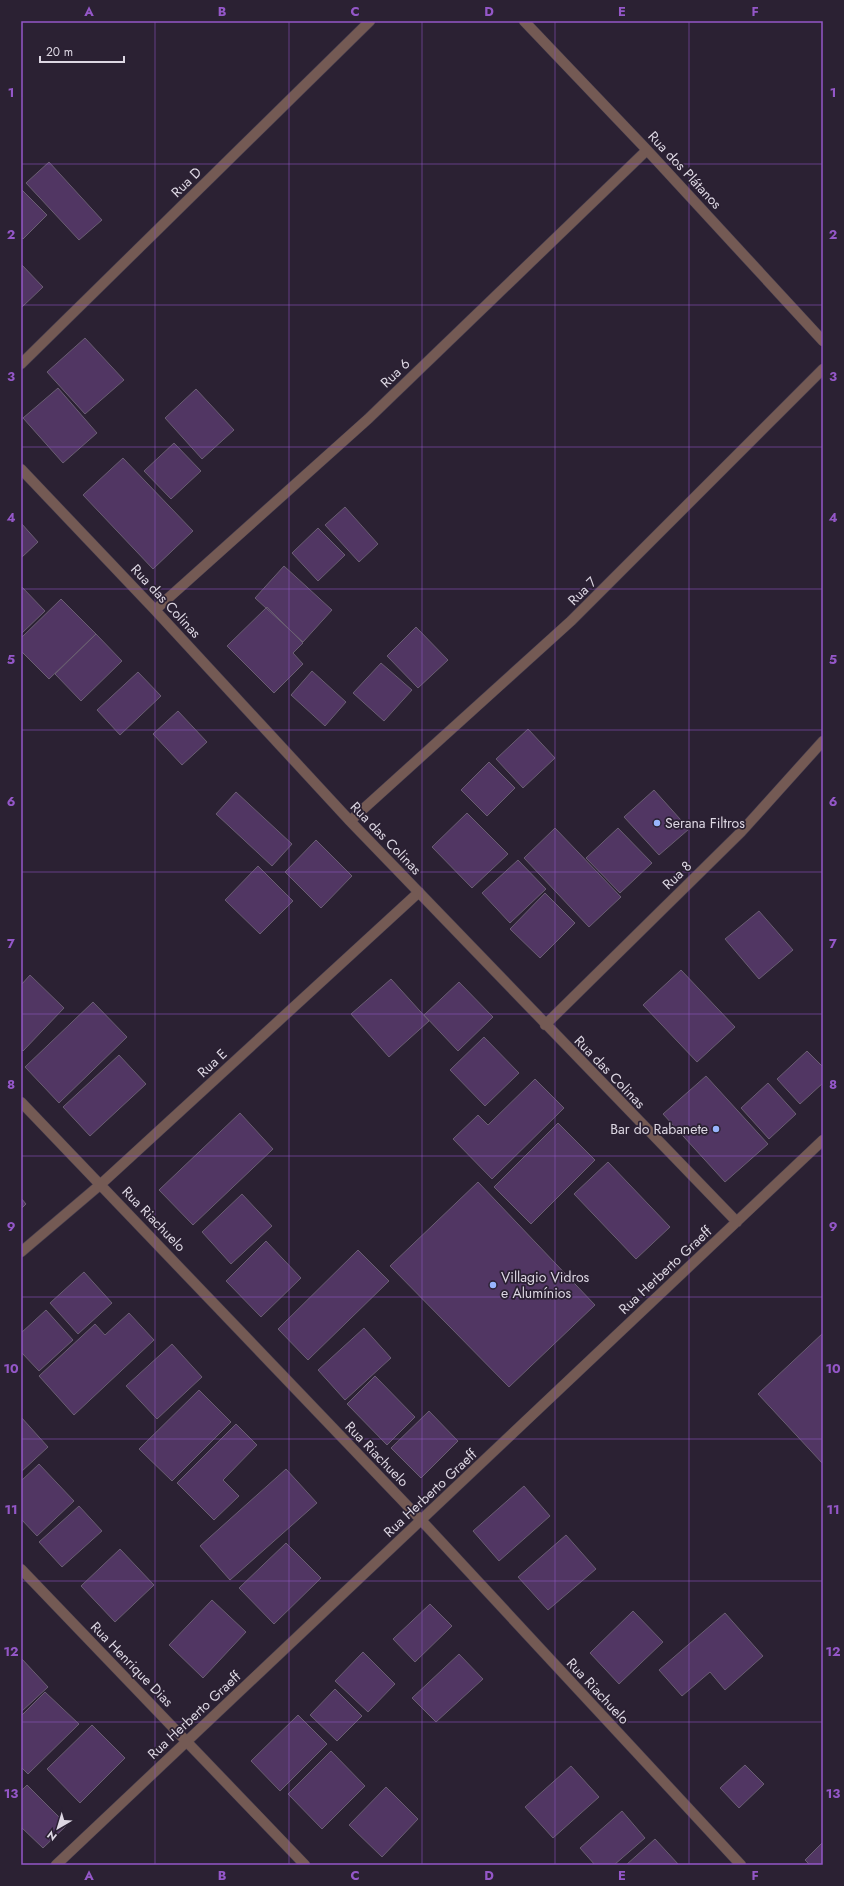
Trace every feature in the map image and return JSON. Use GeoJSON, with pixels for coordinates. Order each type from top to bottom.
{"type":"FeatureCollection","features":[{"type":"Feature","properties":{"kind":"street","name":"Rua D"},"geometry":{"type":"LineString","coordinates":[[21,364],[370,21]]}},
{"type":"Feature","properties":{"kind":"street","name":"Rua dos Plátanos"},"geometry":{"type":"LineString","coordinates":[[524,21],[647,150],[823,340]]}},
{"type":"Feature","properties":{"kind":"street","name":"Rua 6"},"geometry":{"type":"LineString","coordinates":[[155,610],[368,419],[647,150]]}},
{"type":"Feature","properties":{"kind":"street","name":"Rua 7"},"geometry":{"type":"LineString","coordinates":[[350,821],[571,621],[823,370]]}},
{"type":"Feature","properties":{"kind":"street","name":"Rua das Colinas"},"geometry":{"type":"LineString","coordinates":[[21,469],[155,610],[350,821],[545,1025],[737,1222]]}},
{"type":"Feature","properties":{"kind":"street","name":"Rua 8"},"geometry":{"type":"LineString","coordinates":[[545,1025],[741,832],[823,741]]}},
{"type":"Feature","properties":{"kind":"street","name":"Rua E"},"geometry":{"type":"LineString","coordinates":[[21,1252],[101,1184],[419,892]]}},
{"type":"Feature","properties":{"kind":"street","name":"Rua Riachuelo"},"geometry":{"type":"LineString","coordinates":[[21,1102],[421,1520],[740,1865]]}},
{"type":"Feature","properties":{"kind":"street","name":"Rua Herberto Graeff"},"geometry":{"type":"LineString","coordinates":[[56,1865],[823,1140]]}},
{"type":"Feature","properties":{"kind":"street","name":"Rua Henrique Dias"},"geometry":{"type":"LineString","coordinates":[[21,1569],[305,1865]]}},
{"type":"Feature","properties":{"kind":"building"},"geometry":{"type":"Polygon","coordinates":[[[49,162],[102,220],[79,240],[26,183],[49,162]]]}},
{"type":"Feature","properties":{"kind":"building"},"geometry":{"type":"Polygon","coordinates":[[[21,189],[47,215],[23,239],[21,237],[21,189]]]}},
{"type":"Feature","properties":{"kind":"building"},"geometry":{"type":"Polygon","coordinates":[[[21,264],[43,287],[21,308],[21,264]]]}},
{"type":"Feature","properties":{"kind":"building"},"geometry":{"type":"Polygon","coordinates":[[[85,338],[124,380],[85,414],[47,372],[85,338]]]}},
{"type":"Feature","properties":{"kind":"building"},"geometry":{"type":"Polygon","coordinates":[[[58,388],[97,433],[63,463],[23,418],[58,388]]]}},
{"type":"Feature","properties":{"kind":"building"},"geometry":{"type":"Polygon","coordinates":[[[196,389],[234,430],[202,459],[165,418],[196,389]]]}},
{"type":"Feature","properties":{"kind":"building"},"geometry":{"type":"Polygon","coordinates":[[[174,443],[201,471],[171,499],[144,471],[174,443]]]}},
{"type":"Feature","properties":{"kind":"building"},"geometry":{"type":"Polygon","coordinates":[[[123,458],[193,531],[153,569],[83,495],[123,458]]]}},
{"type":"Feature","properties":{"kind":"building"},"geometry":{"type":"Polygon","coordinates":[[[345,507],[378,544],[359,562],[325,525],[345,507]]]}},
{"type":"Feature","properties":{"kind":"building"},"geometry":{"type":"Polygon","coordinates":[[[21,523],[38,542],[21,558],[21,523]]]}},
{"type":"Feature","properties":{"kind":"building"},"geometry":{"type":"Polygon","coordinates":[[[318,528],[345,555],[318,581],[292,553],[318,528]]]}},
{"type":"Feature","properties":{"kind":"building"},"geometry":{"type":"Polygon","coordinates":[[[284,566],[332,610],[303,642],[255,598],[284,566]]]}},
{"type":"Feature","properties":{"kind":"building"},"geometry":{"type":"Polygon","coordinates":[[[21,586],[45,611],[21,634],[21,586]]]}},
{"type":"Feature","properties":{"kind":"building"},"geometry":{"type":"Polygon","coordinates":[[[61,599],[96,634],[49,679],[21,651],[21,638],[61,599]]]}},
{"type":"Feature","properties":{"kind":"building"},"geometry":{"type":"Polygon","coordinates":[[[267,607],[303,643],[293,653],[303,664],[274,693],[227,646],[267,607]]]}},
{"type":"Feature","properties":{"kind":"building"},"geometry":{"type":"Polygon","coordinates":[[[416,627],[448,660],[418,688],[387,656],[416,627]]]}},
{"type":"Feature","properties":{"kind":"building"},"geometry":{"type":"Polygon","coordinates":[[[96,634],[122,661],[81,701],[55,674],[96,634]]]}},
{"type":"Feature","properties":{"kind":"building"},"geometry":{"type":"Polygon","coordinates":[[[381,663],[412,690],[384,721],[353,693],[381,663]]]}},
{"type":"Feature","properties":{"kind":"building"},"geometry":{"type":"Polygon","coordinates":[[[312,671],[346,702],[325,726],[291,695],[312,671]]]}},
{"type":"Feature","properties":{"kind":"building"},"geometry":{"type":"Polygon","coordinates":[[[138,672],[161,696],[120,735],[97,710],[138,672]]]}},
{"type":"Feature","properties":{"kind":"building"},"geometry":{"type":"Polygon","coordinates":[[[178,711],[207,742],[182,765],[153,734],[178,711]]]}},
{"type":"Feature","properties":{"kind":"building"},"geometry":{"type":"Polygon","coordinates":[[[528,729],[555,758],[523,788],[496,759],[528,729]]]}},
{"type":"Feature","properties":{"kind":"building"},"geometry":{"type":"Polygon","coordinates":[[[489,762],[515,788],[487,816],[461,790],[489,762]]]}},
{"type":"Feature","properties":{"kind":"building","name":"Serana Filtros"},"geometry":{"type":"Polygon","coordinates":[[[654,790],[689,829],[659,855],[624,817],[654,790]]]}},
{"type":"Feature","properties":{"kind":"building"},"geometry":{"type":"Polygon","coordinates":[[[236,792],[292,844],[272,866],[216,814],[236,792]]]}},
{"type":"Feature","properties":{"kind":"building"},"geometry":{"type":"Polygon","coordinates":[[[467,813],[508,854],[472,888],[432,847],[467,813]]]}},
{"type":"Feature","properties":{"kind":"building"},"geometry":{"type":"Polygon","coordinates":[[[555,828],[621,897],[589,927],[524,858],[555,828]]]}},
{"type":"Feature","properties":{"kind":"building"},"geometry":{"type":"Polygon","coordinates":[[[618,828],[652,863],[620,893],[586,858],[618,828]]]}},
{"type":"Feature","properties":{"kind":"building"},"geometry":{"type":"Polygon","coordinates":[[[316,840],[352,876],[321,908],[285,872],[316,840]]]}},
{"type":"Feature","properties":{"kind":"building"},"geometry":{"type":"Polygon","coordinates":[[[518,860],[546,889],[510,923],[482,893],[518,860]]]}},
{"type":"Feature","properties":{"kind":"building"},"geometry":{"type":"Polygon","coordinates":[[[258,866],[293,901],[260,934],[225,900],[258,866]]]}},
{"type":"Feature","properties":{"kind":"building"},"geometry":{"type":"Polygon","coordinates":[[[545,893],[575,923],[540,958],[510,929],[545,893]]]}},
{"type":"Feature","properties":{"kind":"building"},"geometry":{"type":"Polygon","coordinates":[[[759,911],[793,950],[759,979],[725,939],[759,911]]]}},
{"type":"Feature","properties":{"kind":"building"},"geometry":{"type":"Polygon","coordinates":[[[681,970],[735,1027],[697,1062],[643,1005],[681,970]]]}},
{"type":"Feature","properties":{"kind":"building"},"geometry":{"type":"Polygon","coordinates":[[[30,975],[64,1008],[23,1051],[21,1049],[21,985],[30,975]]]}},
{"type":"Feature","properties":{"kind":"building"},"geometry":{"type":"Polygon","coordinates":[[[391,979],[429,1021],[389,1057],[351,1014],[391,979]]]}},
{"type":"Feature","properties":{"kind":"building"},"geometry":{"type":"Polygon","coordinates":[[[459,982],[493,1017],[458,1051],[424,1015],[459,982]]]}},
{"type":"Feature","properties":{"kind":"building"},"geometry":{"type":"Polygon","coordinates":[[[93,1002],[127,1037],[59,1103],[25,1067],[93,1002]]]}},
{"type":"Feature","properties":{"kind":"building"},"geometry":{"type":"Polygon","coordinates":[[[484,1037],[519,1073],[485,1106],[450,1070],[484,1037]]]}},
{"type":"Feature","properties":{"kind":"building"},"geometry":{"type":"Polygon","coordinates":[[[807,1051],[823,1067],[823,1083],[800,1104],[777,1079],[807,1051]]]}},
{"type":"Feature","properties":{"kind":"building"},"geometry":{"type":"Polygon","coordinates":[[[119,1055],[146,1084],[90,1136],[63,1107],[119,1055]]]}},
{"type":"Feature","properties":{"kind":"building","name":"Bar do Rabanete"},"geometry":{"type":"Polygon","coordinates":[[[706,1076],[768,1144],[725,1182],[663,1114],[706,1076]]]}},
{"type":"Feature","properties":{"kind":"building"},"geometry":{"type":"Polygon","coordinates":[[[535,1079],[564,1108],[492,1179],[453,1139],[478,1115],[488,1125],[535,1079]]]}},
{"type":"Feature","properties":{"kind":"building"},"geometry":{"type":"Polygon","coordinates":[[[768,1083],[796,1114],[769,1139],[741,1108],[768,1083]]]}},
{"type":"Feature","properties":{"kind":"building"},"geometry":{"type":"Polygon","coordinates":[[[240,1113],[273,1149],[193,1225],[159,1190],[240,1113]]]}},
{"type":"Feature","properties":{"kind":"building"},"geometry":{"type":"Polygon","coordinates":[[[558,1123],[595,1160],[531,1224],[494,1187],[558,1123]]]}},
{"type":"Feature","properties":{"kind":"building"},"geometry":{"type":"Polygon","coordinates":[[[608,1162],[670,1227],[636,1259],[574,1194],[608,1162]]]}},
{"type":"Feature","properties":{"kind":"building","name":"Villagio Vidros e Alumínios"},"geometry":{"type":"Polygon","coordinates":[[[478,1182],[595,1305],[509,1387],[390,1266],[478,1182]]]}},
{"type":"Feature","properties":{"kind":"building"},"geometry":{"type":"Polygon","coordinates":[[[242,1194],[272,1226],[231,1264],[202,1232],[242,1194]]]}},
{"type":"Feature","properties":{"kind":"building"},"geometry":{"type":"Polygon","coordinates":[[[21,1198],[26,1204],[21,1209],[21,1198]]]}},
{"type":"Feature","properties":{"kind":"building"},"geometry":{"type":"Polygon","coordinates":[[[266,1241],[301,1278],[261,1317],[226,1281],[266,1241]]]}},
{"type":"Feature","properties":{"kind":"building"},"geometry":{"type":"Polygon","coordinates":[[[358,1250],[389,1281],[308,1360],[278,1329],[358,1250]]]}},
{"type":"Feature","properties":{"kind":"building"},"geometry":{"type":"Polygon","coordinates":[[[84,1272],[112,1303],[78,1334],[50,1303],[84,1272]]]}},
{"type":"Feature","properties":{"kind":"building"},"geometry":{"type":"Polygon","coordinates":[[[46,1310],[73,1340],[39,1371],[21,1352],[21,1333],[46,1310]]]}},
{"type":"Feature","properties":{"kind":"building"},"geometry":{"type":"Polygon","coordinates":[[[129,1313],[154,1340],[74,1415],[39,1376],[95,1324],[105,1335],[129,1313]]]}},
{"type":"Feature","properties":{"kind":"building"},"geometry":{"type":"Polygon","coordinates":[[[364,1328],[391,1358],[345,1400],[318,1370],[364,1328]]]}},
{"type":"Feature","properties":{"kind":"building"},"geometry":{"type":"Polygon","coordinates":[[[823,1333],[823,1464],[758,1394],[823,1333]]]}},
{"type":"Feature","properties":{"kind":"building"},"geometry":{"type":"Polygon","coordinates":[[[172,1344],[202,1377],[157,1419],[126,1386],[172,1344]]]}},
{"type":"Feature","properties":{"kind":"building"},"geometry":{"type":"Polygon","coordinates":[[[375,1376],[415,1417],[387,1445],[347,1404],[375,1376]]]}},
{"type":"Feature","properties":{"kind":"building"},"geometry":{"type":"Polygon","coordinates":[[[199,1390],[231,1422],[172,1481],[139,1449],[199,1390]]]}},
{"type":"Feature","properties":{"kind":"building"},"geometry":{"type":"Polygon","coordinates":[[[429,1411],[458,1441],[421,1478],[391,1448],[429,1411]]]}},
{"type":"Feature","properties":{"kind":"building"},"geometry":{"type":"Polygon","coordinates":[[[21,1417],[48,1447],[21,1472],[21,1417]]]}},
{"type":"Feature","properties":{"kind":"building"},"geometry":{"type":"Polygon","coordinates":[[[236,1424],[257,1445],[223,1480],[239,1496],[214,1520],[177,1483],[236,1424]]]}},
{"type":"Feature","properties":{"kind":"building"},"geometry":{"type":"Polygon","coordinates":[[[39,1464],[74,1501],[37,1536],[21,1519],[21,1481],[39,1464]]]}},
{"type":"Feature","properties":{"kind":"building"},"geometry":{"type":"Polygon","coordinates":[[[286,1469],[317,1503],[230,1580],[200,1546],[286,1469]]]}},
{"type":"Feature","properties":{"kind":"building"},"geometry":{"type":"Polygon","coordinates":[[[524,1486],[550,1516],[499,1561],[473,1531],[524,1486]]]}},
{"type":"Feature","properties":{"kind":"building"},"geometry":{"type":"Polygon","coordinates":[[[79,1506],[102,1531],[62,1567],[39,1542],[79,1506]]]}},
{"type":"Feature","properties":{"kind":"building"},"geometry":{"type":"Polygon","coordinates":[[[566,1535],[596,1569],[548,1610],[518,1577],[566,1535]]]}},
{"type":"Feature","properties":{"kind":"building"},"geometry":{"type":"Polygon","coordinates":[[[286,1543],[321,1578],[274,1624],[239,1588],[286,1543]]]}},
{"type":"Feature","properties":{"kind":"building"},"geometry":{"type":"Polygon","coordinates":[[[120,1549],[154,1585],[115,1622],[81,1586],[120,1549]]]}},
{"type":"Feature","properties":{"kind":"building"},"geometry":{"type":"Polygon","coordinates":[[[212,1600],[246,1632],[203,1678],[169,1645],[212,1600]]]}},
{"type":"Feature","properties":{"kind":"building"},"geometry":{"type":"Polygon","coordinates":[[[430,1604],[452,1626],[415,1662],[393,1639],[430,1604]]]}},
{"type":"Feature","properties":{"kind":"building"},"geometry":{"type":"Polygon","coordinates":[[[633,1611],[663,1642],[619,1684],[590,1653],[633,1611]]]}},
{"type":"Feature","properties":{"kind":"building"},"geometry":{"type":"Polygon","coordinates":[[[725,1613],[763,1656],[725,1690],[710,1672],[682,1696],[659,1670],[725,1613]]]}},
{"type":"Feature","properties":{"kind":"building"},"geometry":{"type":"Polygon","coordinates":[[[363,1652],[395,1684],[368,1712],[335,1681],[363,1652]]]}},
{"type":"Feature","properties":{"kind":"building"},"geometry":{"type":"Polygon","coordinates":[[[459,1654],[483,1679],[436,1722],[412,1698],[459,1654]]]}},
{"type":"Feature","properties":{"kind":"building"},"geometry":{"type":"Polygon","coordinates":[[[21,1658],[48,1687],[21,1712],[21,1658]]]}},
{"type":"Feature","properties":{"kind":"building"},"geometry":{"type":"Polygon","coordinates":[[[335,1689],[362,1716],[337,1741],[310,1715],[335,1689]]]}},
{"type":"Feature","properties":{"kind":"building"},"geometry":{"type":"Polygon","coordinates":[[[45,1692],[79,1724],[28,1774],[21,1767],[21,1716],[45,1692]]]}},
{"type":"Feature","properties":{"kind":"building"},"geometry":{"type":"Polygon","coordinates":[[[298,1715],[327,1744],[280,1791],[251,1761],[298,1715]]]}},
{"type":"Feature","properties":{"kind":"building"},"geometry":{"type":"Polygon","coordinates":[[[92,1725],[125,1758],[80,1803],[47,1769],[92,1725]]]}},
{"type":"Feature","properties":{"kind":"building"},"geometry":{"type":"Polygon","coordinates":[[[331,1751],[365,1786],[322,1829],[288,1794],[331,1751]]]}},
{"type":"Feature","properties":{"kind":"building"},"geometry":{"type":"Polygon","coordinates":[[[745,1765],[764,1784],[739,1808],[720,1788],[745,1765]]]}},
{"type":"Feature","properties":{"kind":"building"},"geometry":{"type":"Polygon","coordinates":[[[571,1766],[599,1797],[553,1838],[525,1807],[571,1766]]]}},
{"type":"Feature","properties":{"kind":"building"},"geometry":{"type":"Polygon","coordinates":[[[27,1785],[67,1825],[43,1848],[21,1827],[21,1791],[27,1785]]]}},
{"type":"Feature","properties":{"kind":"building"},"geometry":{"type":"Polygon","coordinates":[[[386,1787],[418,1819],[382,1857],[349,1825],[386,1787]]]}},
{"type":"Feature","properties":{"kind":"building"},"geometry":{"type":"Polygon","coordinates":[[[622,1811],[645,1838],[614,1865],[595,1865],[580,1848],[622,1811]]]}},
{"type":"Feature","properties":{"kind":"building"},"geometry":{"type":"Polygon","coordinates":[[[655,1839],[679,1865],[626,1865],[655,1839]]]}},
{"type":"Feature","properties":{"kind":"building"},"geometry":{"type":"Polygon","coordinates":[[[823,1842],[823,1865],[810,1865],[805,1860],[823,1842]]]}},
{"type":"Feature","properties":{"kind":"place","name":"Serana Filtros"},"geometry":{"type":"Point","coordinates":[657,823]}},
{"type":"Feature","properties":{"kind":"place","name":"Bar do Rabanete"},"geometry":{"type":"Point","coordinates":[716,1129]}},
{"type":"Feature","properties":{"kind":"place","name":"Villagio Vidros e Alumínios"},"geometry":{"type":"Point","coordinates":[493,1285]}}]}
